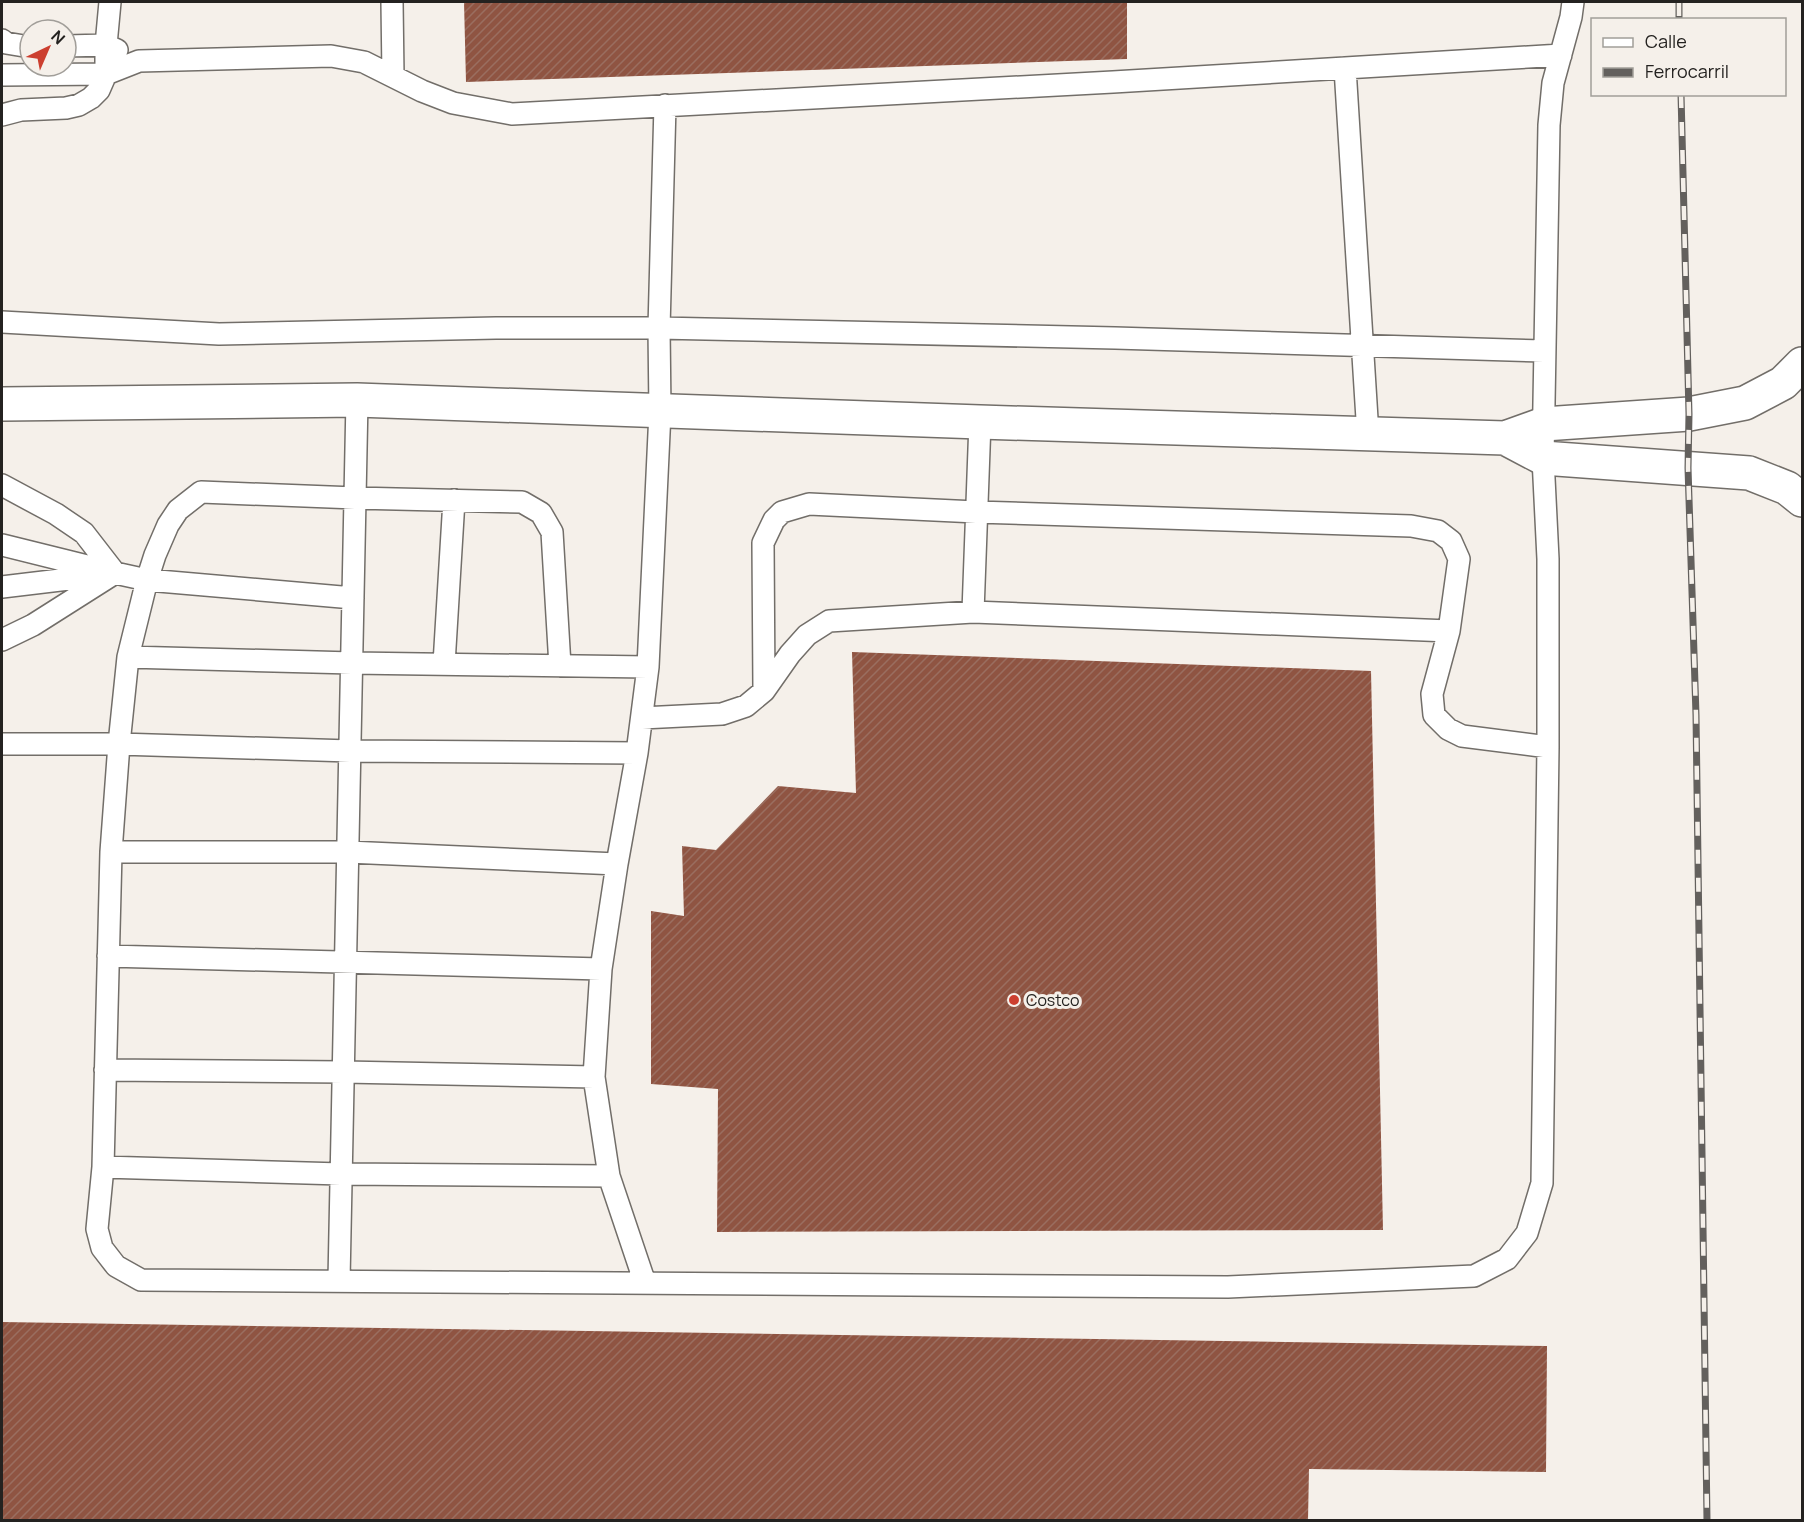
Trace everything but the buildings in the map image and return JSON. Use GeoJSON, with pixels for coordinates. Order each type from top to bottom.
{"type":"FeatureCollection","features":[{"type":"Feature","properties":{"kind":"street"},"geometry":{"type":"LineString","coordinates":[[2,404],[357,400],[980,423],[1505,438],[1544,424],[1689,414],[1745,403],[1783,383],[1803,364]]}},
{"type":"Feature","properties":{"kind":"street"},"geometry":{"type":"LineString","coordinates":[[1505,438],[1543,458],[1749,473],[1787,488],[1803,500]]}},
{"type":"Feature","properties":{"kind":"lane"},"geometry":{"type":"LineString","coordinates":[[2,115],[21,110],[66,108],[79,105],[99,90],[106,74],[110,2]]}},
{"type":"Feature","properties":{"kind":"lane"},"geometry":{"type":"LineString","coordinates":[[392,2],[393,76]]}},
{"type":"Feature","properties":{"kind":"lane"},"geometry":{"type":"LineString","coordinates":[[560,666],[552,532],[541,513],[522,502],[201,492],[178,510],[168,525],[147,580],[128,657],[119,744],[111,852],[102,1167],[97,1229],[102,1248],[116,1266],[141,1280],[1228,1287],[1474,1276],[1507,1259],[1527,1233],[1542,1183],[1548,747],[1548,559],[1543,458],[1549,125],[1553,83],[1573,2]]}},
{"type":"Feature","properties":{"kind":"lane"},"geometry":{"type":"LineString","coordinates":[[2,40],[18,45]]}},
{"type":"Feature","properties":{"kind":"lane"},"geometry":{"type":"LineString","coordinates":[[78,46],[106,45],[139,61]]}},
{"type":"Feature","properties":{"kind":"lane"},"geometry":{"type":"LineString","coordinates":[[2,75],[106,74],[139,61],[332,56],[364,62],[422,91],[453,103],[512,114],[1561,55]]}},
{"type":"Feature","properties":{"kind":"lane"},"geometry":{"type":"LineString","coordinates":[[1345,68],[1368,435]]}},
{"type":"Feature","properties":{"kind":"lane"},"geometry":{"type":"LineString","coordinates":[[645,1283],[609,1176],[594,1077],[601,969],[637,753],[648,667],[660,412],[659,328],[665,105]]}},
{"type":"Feature","properties":{"kind":"lane"},"geometry":{"type":"LineString","coordinates":[[2,322],[219,334],[496,328],[659,328],[1115,338],[1544,351]]}},
{"type":"Feature","properties":{"kind":"lane"},"geometry":{"type":"LineString","coordinates":[[339,1281],[357,400]]}},
{"type":"Feature","properties":{"kind":"lane"},"geometry":{"type":"LineString","coordinates":[[974,612],[980,423]]}},
{"type":"Feature","properties":{"kind":"lane"},"geometry":{"type":"LineString","coordinates":[[2,485],[56,514],[84,533],[115,573]]}},
{"type":"Feature","properties":{"kind":"lane"},"geometry":{"type":"LineString","coordinates":[[444,664],[454,501]]}},
{"type":"Feature","properties":{"kind":"lane"},"geometry":{"type":"LineString","coordinates":[[764,691],[763,543],[774,520],[782,512],[809,504],[976,512],[1411,526],[1438,531],[1451,541],[1459,559],[1449,631],[1432,694],[1434,715],[1448,729],[1462,736],[1548,747]]}},
{"type":"Feature","properties":{"kind":"lane"},"geometry":{"type":"LineString","coordinates":[[2,545],[147,580],[353,598]]}},
{"type":"Feature","properties":{"kind":"lane"},"geometry":{"type":"LineString","coordinates":[[2,587],[115,573]]}},
{"type":"Feature","properties":{"kind":"lane"},"geometry":{"type":"LineString","coordinates":[[2,640],[33,625],[115,573]]}},
{"type":"Feature","properties":{"kind":"lane"},"geometry":{"type":"LineString","coordinates":[[642,718],[722,714],[746,706],[764,691],[790,654],[807,635],[829,621],[974,612],[1449,631]]}},
{"type":"Feature","properties":{"kind":"lane"},"geometry":{"type":"LineString","coordinates":[[128,657],[648,667]]}},
{"type":"Feature","properties":{"kind":"lane"},"geometry":{"type":"LineString","coordinates":[[2,744],[119,744],[350,751],[637,753]]}},
{"type":"Feature","properties":{"kind":"lane"},"geometry":{"type":"LineString","coordinates":[[111,852],[348,852],[617,864]]}},
{"type":"Feature","properties":{"kind":"lane"},"geometry":{"type":"LineString","coordinates":[[108,956],[601,969]]}},
{"type":"Feature","properties":{"kind":"lane"},"geometry":{"type":"LineString","coordinates":[[105,1070],[594,1077]]}},
{"type":"Feature","properties":{"kind":"lane"},"geometry":{"type":"LineString","coordinates":[[102,1167],[341,1174],[609,1176]]}},
{"type":"Feature","properties":{"kind":"railway"},"geometry":{"type":"LineString","coordinates":[[1679,2],[1679,18]]}},
{"type":"Feature","properties":{"kind":"railway"},"geometry":{"type":"LineString","coordinates":[[1681,96],[1689,414],[1688,468],[1696,715],[1707,1520]]}},
{"type":"Feature","properties":{"kind":"place","name":"Costco"},"geometry":{"type":"Point","coordinates":[1014,1000]}}]}
